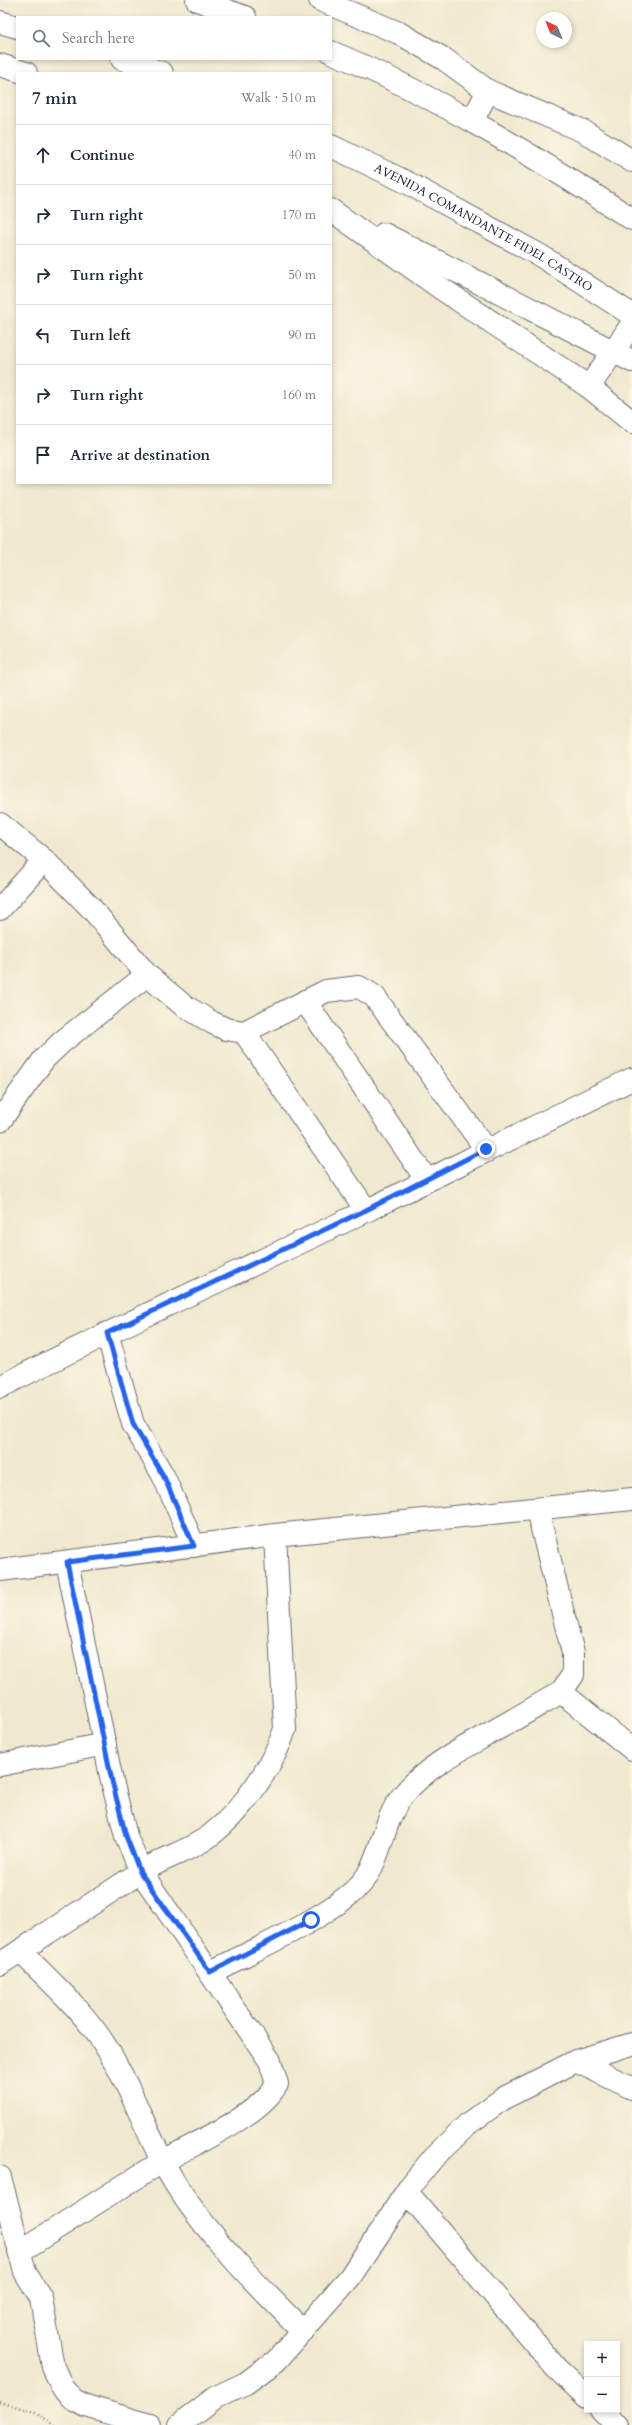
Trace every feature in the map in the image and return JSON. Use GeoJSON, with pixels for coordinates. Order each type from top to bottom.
{"type":"FeatureCollection","features":[{"type":"Feature","properties":{"kind":"main road"},"geometry":{"type":"LineString","coordinates":[[197,0],[242,16]]}},
{"type":"Feature","properties":{"kind":"main road"},"geometry":{"type":"LineString","coordinates":[[320,0],[399,33],[444,59],[488,92],[583,131],[632,161]]}},
{"type":"Feature","properties":{"kind":"main road"},"geometry":{"type":"LineString","coordinates":[[0,22],[16,27]]}},
{"type":"Feature","properties":{"kind":"main road"},"geometry":{"type":"LineString","coordinates":[[332,52],[366,66],[472,121],[632,219]]}},
{"type":"Feature","properties":{"kind":"main road"},"geometry":{"type":"LineString","coordinates":[[125,60],[159,72]]}},
{"type":"Feature","properties":{"kind":"main road"},"geometry":{"type":"LineString","coordinates":[[0,65],[23,72]]}},
{"type":"Feature","properties":{"kind":"main road"},"geometry":{"type":"LineString","coordinates":[[472,121],[488,92]]}},
{"type":"Feature","properties":{"kind":"main road","name":"AVENIDA COMANDANTE FIDEL CASTRO"},"geometry":{"type":"LineString","coordinates":[[332,146],[406,182],[541,256],[632,315]]}},
{"type":"Feature","properties":{"kind":"main road"},"geometry":{"type":"LineString","coordinates":[[332,210],[623,357]]}},
{"type":"Feature","properties":{"kind":"main road"},"geometry":{"type":"LineString","coordinates":[[332,210],[439,287],[589,387],[632,422]]}},
{"type":"Feature","properties":{"kind":"main road"},"geometry":{"type":"LineString","coordinates":[[589,387],[623,357],[632,324]]}},
{"type":"Feature","properties":{"kind":"main road"},"geometry":{"type":"LineString","coordinates":[[0,824],[44,860],[92,909],[147,975],[196,1013],[226,1029],[244,1032],[326,991],[345,987],[359,987],[374,996],[486,1149]]}},
{"type":"Feature","properties":{"kind":"main road"},"geometry":{"type":"LineString","coordinates":[[0,910],[44,860]]}},
{"type":"Feature","properties":{"kind":"main road"},"geometry":{"type":"LineString","coordinates":[[0,1121],[44,1059],[63,1041],[147,975]]}},
{"type":"Feature","properties":{"kind":"main road"},"geometry":{"type":"LineString","coordinates":[[306,1001],[426,1179]]}},
{"type":"Feature","properties":{"kind":"main road"},"geometry":{"type":"LineString","coordinates":[[244,1032],[366,1210]]}},
{"type":"Feature","properties":{"kind":"main road"},"geometry":{"type":"LineString","coordinates":[[0,1387],[107,1333],[366,1210],[486,1149],[632,1079]]}},
{"type":"Feature","properties":{"kind":"main road"},"geometry":{"type":"LineString","coordinates":[[107,1333],[133,1424],[164,1477],[194,1546]]}},
{"type":"Feature","properties":{"kind":"main road"},"geometry":{"type":"LineString","coordinates":[[0,1570],[275,1535],[632,1499]]}},
{"type":"Feature","properties":{"kind":"main road"},"geometry":{"type":"LineString","coordinates":[[210,1972],[323,1913],[348,1895],[366,1878],[392,1812],[404,1793],[444,1759],[561,1692],[573,1675],[573,1653],[537,1509]]}},
{"type":"Feature","properties":{"kind":"main road"},"geometry":{"type":"LineString","coordinates":[[0,1964],[140,1872],[211,1835],[227,1821],[251,1792],[281,1742],[285,1729],[275,1535]]}},
{"type":"Feature","properties":{"kind":"main road"},"geometry":{"type":"LineString","coordinates":[[19,2252],[163,2162],[221,2130],[263,2103],[272,2093],[277,2084],[270,2061],[140,1872],[126,1836],[67,1562]]}},
{"type":"Feature","properties":{"kind":"main road"},"geometry":{"type":"LineString","coordinates":[[561,1692],[632,1749]]}},
{"type":"Feature","properties":{"kind":"main road"},"geometry":{"type":"LineString","coordinates":[[0,1765],[105,1744]]}},
{"type":"Feature","properties":{"kind":"main road"},"geometry":{"type":"LineString","coordinates":[[20,1951],[87,2018],[117,2065],[163,2162],[178,2187],[229,2253],[303,2331]]}},
{"type":"Feature","properties":{"kind":"main road"},"geometry":{"type":"LineString","coordinates":[[180,2425],[216,2397],[262,2373],[276,2361],[350,2277],[407,2192],[434,2157],[469,2123],[504,2098],[576,2061],[632,2044]]}},
{"type":"Feature","properties":{"kind":"main road"},"geometry":{"type":"LineString","coordinates":[[576,2061],[632,2088]]}},
{"type":"Feature","properties":{"kind":"main road"},"geometry":{"type":"LineString","coordinates":[[0,2177],[25,2272],[41,2298],[53,2367],[63,2390],[74,2400],[86,2406],[150,2425]]}},
{"type":"Feature","properties":{"kind":"main road"},"geometry":{"type":"LineString","coordinates":[[407,2192],[556,2368],[584,2394]]}},
{"type":"Feature","properties":{"kind":"main road"},"geometry":{"type":"LineString","coordinates":[[604,2413],[615,2425]]}},
{"type":"Feature","properties":{"kind":"path"},"geometry":{"type":"LineString","coordinates":[[0,2402],[35,2412],[55,2425]]}},
{"type":"Feature","properties":{"kind":"route"},"geometry":{"type":"LineString","coordinates":[[311,1920],[210,1972],[140,1872],[126,1836],[112,1781],[67,1562],[194,1546],[164,1477],[150,1456],[133,1424],[107,1333],[366,1210],[486,1149]]}}]}
